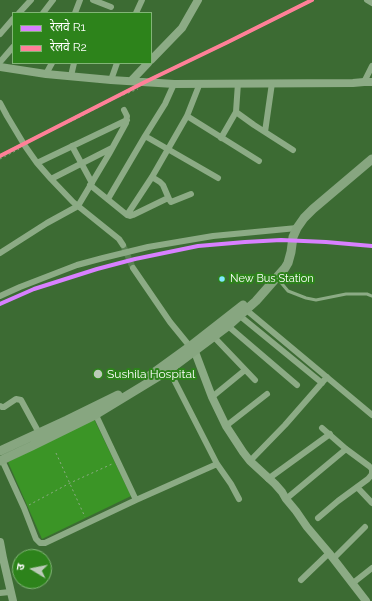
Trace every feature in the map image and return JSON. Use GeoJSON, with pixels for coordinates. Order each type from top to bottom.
{"type":"FeatureCollection","features":[{"type":"Feature","properties":{"kind":"main road"},"geometry":{"type":"LineString","coordinates":[[1,457],[32,446],[169,370],[192,349],[261,296],[288,263],[297,228],[304,218],[372,159]]}},
{"type":"Feature","properties":{"kind":"main road"},"geometry":{"type":"LineString","coordinates":[[1,457],[39,433],[94,411],[115,396],[214,337],[228,326],[242,311],[291,252]]}},
{"type":"Feature","properties":{"kind":"street"},"geometry":{"type":"LineString","coordinates":[[20,12],[31,0]]}},
{"type":"Feature","properties":{"kind":"street"},"geometry":{"type":"LineString","coordinates":[[44,12],[53,0]]}},
{"type":"Feature","properties":{"kind":"street"},"geometry":{"type":"LineString","coordinates":[[75,12],[80,0]]}},
{"type":"Feature","properties":{"kind":"street"},"geometry":{"type":"LineString","coordinates":[[93,0],[111,7]]}},
{"type":"Feature","properties":{"kind":"street"},"geometry":{"type":"LineString","coordinates":[[136,12],[142,0]]}},
{"type":"Feature","properties":{"kind":"street"},"geometry":{"type":"LineString","coordinates":[[152,59],[182,28],[198,0]]}},
{"type":"Feature","properties":{"kind":"street"},"geometry":{"type":"LineString","coordinates":[[367,0],[372,3]]}},
{"type":"Feature","properties":{"kind":"street"},"geometry":{"type":"LineString","coordinates":[[0,34],[12,21]]}},
{"type":"Feature","properties":{"kind":"street"},"geometry":{"type":"LineString","coordinates":[[0,62],[12,48]]}},
{"type":"Feature","properties":{"kind":"street"},"geometry":{"type":"LineString","coordinates":[[46,74],[51,64]]}},
{"type":"Feature","properties":{"kind":"street"},"geometry":{"type":"LineString","coordinates":[[71,76],[74,64]]}},
{"type":"Feature","properties":{"kind":"street"},"geometry":{"type":"LineString","coordinates":[[111,80],[117,64]]}},
{"type":"Feature","properties":{"kind":"street"},"geometry":{"type":"LineString","coordinates":[[131,81],[147,64]]}},
{"type":"Feature","properties":{"kind":"street"},"geometry":{"type":"LineString","coordinates":[[0,67],[46,74],[174,84],[368,82],[372,66]]}},
{"type":"Feature","properties":{"kind":"street"},"geometry":{"type":"LineString","coordinates":[[127,215],[152,178],[187,116],[200,83]]}},
{"type":"Feature","properties":{"kind":"street"},"geometry":{"type":"LineString","coordinates":[[221,138],[236,112],[238,83]]}},
{"type":"Feature","properties":{"kind":"street"},"geometry":{"type":"LineString","coordinates":[[265,132],[272,83]]}},
{"type":"Feature","properties":{"kind":"street"},"geometry":{"type":"LineString","coordinates":[[108,199],[165,104],[174,84]]}},
{"type":"Feature","properties":{"kind":"street"},"geometry":{"type":"LineString","coordinates":[[0,103],[25,146],[62,192],[124,245]]}},
{"type":"Feature","properties":{"kind":"street"},"geometry":{"type":"LineString","coordinates":[[0,253],[78,206],[126,123],[127,116],[124,110]]}},
{"type":"Feature","properties":{"kind":"street"},"geometry":{"type":"LineString","coordinates":[[236,112],[293,150]]}},
{"type":"Feature","properties":{"kind":"street"},"geometry":{"type":"LineString","coordinates":[[187,116],[259,161]]}},
{"type":"Feature","properties":{"kind":"street"},"geometry":{"type":"LineString","coordinates":[[37,162],[126,120]]}},
{"type":"Feature","properties":{"kind":"street"},"geometry":{"type":"LineString","coordinates":[[145,136],[218,178]]}},
{"type":"Feature","properties":{"kind":"street"},"geometry":{"type":"LineString","coordinates":[[72,146],[91,184],[127,215],[133,216],[168,198]]}},
{"type":"Feature","properties":{"kind":"street"},"geometry":{"type":"LineString","coordinates":[[52,180],[112,148]]}},
{"type":"Feature","properties":{"kind":"street"},"geometry":{"type":"LineString","coordinates":[[152,178],[163,185],[171,202],[191,194]]}},
{"type":"Feature","properties":{"kind":"street"},"geometry":{"type":"LineString","coordinates":[[0,296],[20,286],[77,266],[148,247],[213,236],[297,228]]}},
{"type":"Feature","properties":{"kind":"street"},"geometry":{"type":"LineString","coordinates":[[132,268],[170,322],[192,349],[226,426],[250,461],[282,492],[306,527],[353,583],[366,601]]}},
{"type":"Feature","properties":{"kind":"street"},"geometry":{"type":"LineString","coordinates":[[242,311],[327,377],[372,415]]}},
{"type":"Feature","properties":{"kind":"street"},"geometry":{"type":"LineString","coordinates":[[242,311],[322,383]]}},
{"type":"Feature","properties":{"kind":"street"},"geometry":{"type":"LineString","coordinates":[[228,326],[297,385]]}},
{"type":"Feature","properties":{"kind":"street"},"geometry":{"type":"LineString","coordinates":[[214,337],[255,380]]}},
{"type":"Feature","properties":{"kind":"street"},"geometry":{"type":"LineString","coordinates":[[169,370],[217,464],[231,484],[239,499]]}},
{"type":"Feature","properties":{"kind":"street"},"geometry":{"type":"LineString","coordinates":[[212,397],[245,370]]}},
{"type":"Feature","properties":{"kind":"street"},"geometry":{"type":"LineString","coordinates":[[250,461],[285,425],[327,377]]}},
{"type":"Feature","properties":{"kind":"street"},"geometry":{"type":"LineString","coordinates":[[226,426],[267,394]]}},
{"type":"Feature","properties":{"kind":"street"},"geometry":{"type":"LineString","coordinates":[[0,406],[4,407],[16,399],[21,400],[39,433]]}},
{"type":"Feature","properties":{"kind":"street"},"geometry":{"type":"LineString","coordinates":[[94,411],[136,500]]}},
{"type":"Feature","properties":{"kind":"street"},"geometry":{"type":"LineString","coordinates":[[318,518],[357,487],[370,481],[372,474],[372,469],[369,466],[346,449],[322,428]]}},
{"type":"Feature","properties":{"kind":"street"},"geometry":{"type":"LineString","coordinates":[[268,479],[330,434]]}},
{"type":"Feature","properties":{"kind":"street"},"geometry":{"type":"LineString","coordinates":[[286,499],[346,449]]}},
{"type":"Feature","properties":{"kind":"street"},"geometry":{"type":"LineString","coordinates":[[1,457],[36,539],[40,543],[45,543],[217,464]]}},
{"type":"Feature","properties":{"kind":"street"},"geometry":{"type":"LineString","coordinates":[[357,487],[372,503]]}},
{"type":"Feature","properties":{"kind":"street"},"geometry":{"type":"LineString","coordinates":[[301,580],[365,526]]}},
{"type":"Feature","properties":{"kind":"street"},"geometry":{"type":"LineString","coordinates":[[0,542],[1,558],[13,601]]}},
{"type":"Feature","properties":{"kind":"street"},"geometry":{"type":"LineString","coordinates":[[353,583],[372,568]]}},
{"type":"Feature","properties":{"kind":"street"},"geometry":{"type":"LineString","coordinates":[[0,593],[10,592]]}},
{"type":"Feature","properties":{"kind":"lane"},"geometry":{"type":"LineString","coordinates":[[277,278],[288,291],[316,300],[346,294],[367,294],[372,296]]}},
{"type":"Feature","properties":{"kind":"path"},"geometry":{"type":"LineString","coordinates":[[0,158],[25,146],[32,139],[74,120],[116,98],[141,88]]}},
{"type":"Feature","properties":{"kind":"path"},"geometry":{"type":"LineString","coordinates":[[56,453],[87,523]]}},
{"type":"Feature","properties":{"kind":"path"},"geometry":{"type":"LineString","coordinates":[[24,508],[117,461]]}},
{"type":"Feature","properties":{"kind":"green space"},"geometry":{"type":"Polygon","coordinates":[[[94,419],[131,496],[42,539],[8,462],[94,419]]]}},
{"type":"Feature","properties":{"kind":"tunnel"},"geometry":{"type":"LineString","coordinates":[[123,245],[133,268]]}},
{"type":"Feature","properties":{"kind":"railway"},"geometry":{"type":"LineString","coordinates":[[0,156],[145,82],[312,0]]}},
{"type":"Feature","properties":{"kind":"rail line","name":"R2"},"geometry":{"type":"LineString","coordinates":[[0,156],[145,82],[312,0]]}},
{"type":"Feature","properties":{"kind":"rail line","name":"R1"},"geometry":{"type":"LineString","coordinates":[[0,304],[34,289],[97,269],[135,259],[198,246],[281,240],[372,246]]}},
{"type":"Feature","properties":{"kind":"place","name":"New Bus Station"},"geometry":{"type":"Point","coordinates":[222,279]}},
{"type":"Feature","properties":{"kind":"place","name":"Sushila Hospital"},"geometry":{"type":"Point","coordinates":[98,374]}}]}
